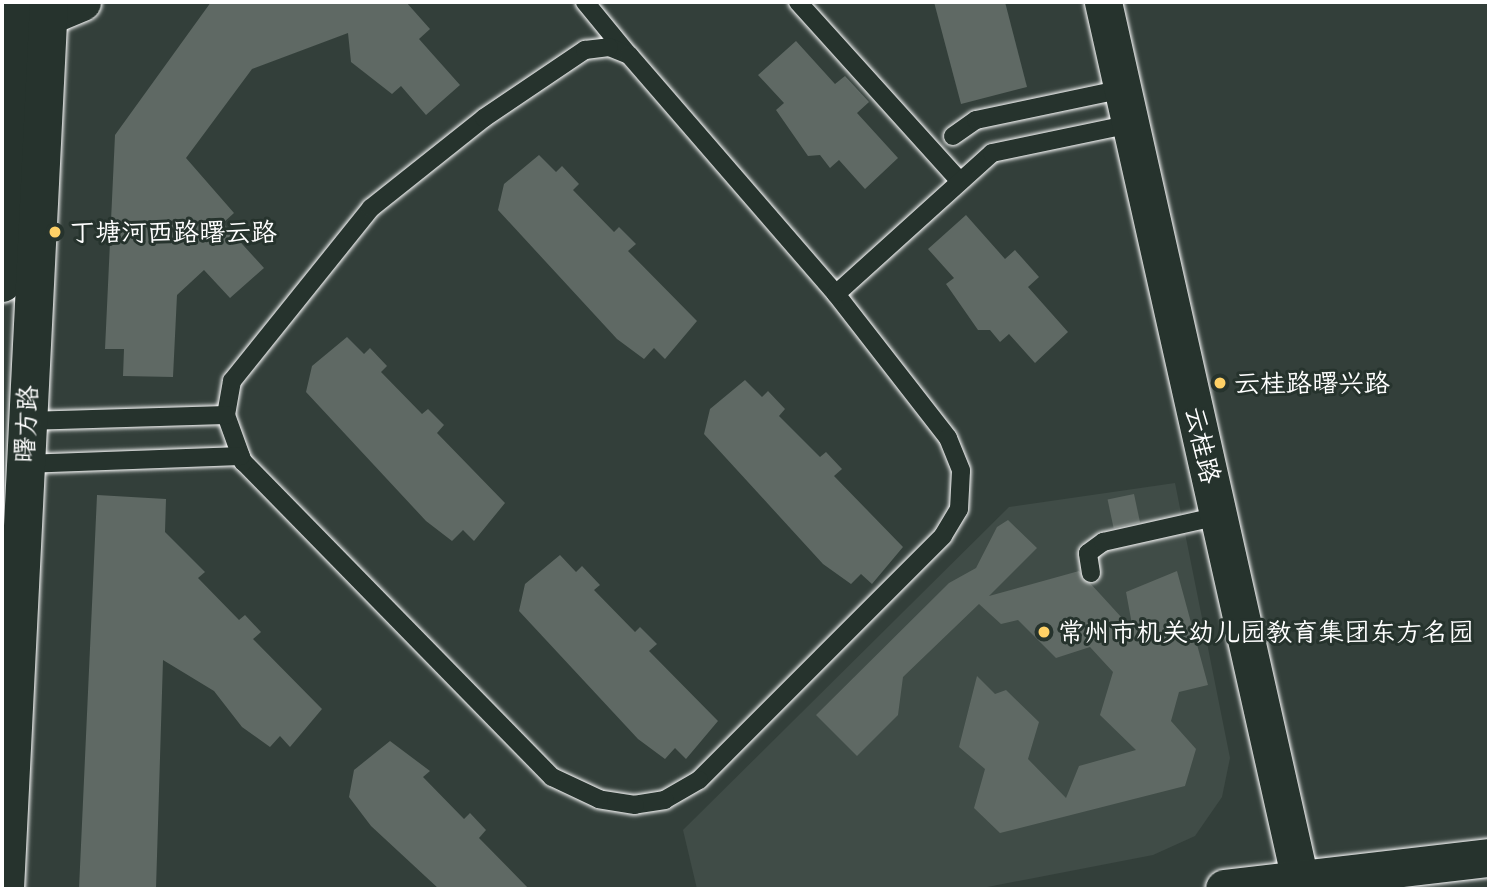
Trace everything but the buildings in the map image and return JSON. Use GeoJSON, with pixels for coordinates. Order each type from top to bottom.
{"type":"FeatureCollection","features":[{"type":"Feature","properties":{"kind":"street"},"geometry":{"type":"LineString","coordinates":[[2,283],[33,12],[82,2]]}},
{"type":"Feature","properties":{"kind":"street","name":"云桂路"},"geometry":{"type":"LineString","coordinates":[[1104,2],[1301,884]]}},
{"type":"Feature","properties":{"kind":"street","name":"曙方路"},"geometry":{"type":"LineString","coordinates":[[5,889],[26,421],[33,12]]}},
{"type":"Feature","properties":{"kind":"street"},"geometry":{"type":"LineString","coordinates":[[1225,889],[1301,884],[1489,858]]}},
{"type":"Feature","properties":{"kind":"street"},"geometry":{"type":"LineString","coordinates":[[1436,889],[1489,883]]}},
{"type":"Feature","properties":{"kind":"lane"},"geometry":{"type":"LineString","coordinates":[[586,2],[836,294],[948,438],[961,471],[959,509],[943,536],[699,780],[665,800],[635,805],[599,799],[552,777],[419,648],[241,456],[226,415],[232,381],[371,208],[484,118],[585,50],[609,47],[629,55]]}},
{"type":"Feature","properties":{"kind":"lane"},"geometry":{"type":"LineString","coordinates":[[798,2],[957,178]]}},
{"type":"Feature","properties":{"kind":"lane"},"geometry":{"type":"LineString","coordinates":[[953,136],[976,120],[1123,89]]}},
{"type":"Feature","properties":{"kind":"lane"},"geometry":{"type":"LineString","coordinates":[[836,294],[957,178],[992,153],[1131,124]]}},
{"type":"Feature","properties":{"kind":"lane"},"geometry":{"type":"LineString","coordinates":[[26,421],[226,415]]}},
{"type":"Feature","properties":{"kind":"lane"},"geometry":{"type":"LineString","coordinates":[[24,464],[241,456]]}},
{"type":"Feature","properties":{"kind":"lane"},"geometry":{"type":"LineString","coordinates":[[1091,573],[1088,553],[1103,542],[1219,516]]}},
{"type":"Feature","properties":{"kind":"shaded area","name":"常州市机关幼儿园教育集团东方名园"},"geometry":{"type":"Polygon","coordinates":[[[1175,483],[1230,758],[1222,797],[1195,836],[1153,855],[977,889],[697,889],[683,830],[1009,507],[1175,483]]]}},
{"type":"Feature","properties":{"kind":"place","name":"丁塘河西路曙云路"},"geometry":{"type":"Point","coordinates":[55,232]}},
{"type":"Feature","properties":{"kind":"place","name":"云桂路曙兴路"},"geometry":{"type":"Point","coordinates":[1220,383]}},
{"type":"Feature","properties":{"kind":"place","name":"常州市机关幼儿园教育集团东方名园"},"geometry":{"type":"Point","coordinates":[1044,632]}}]}
